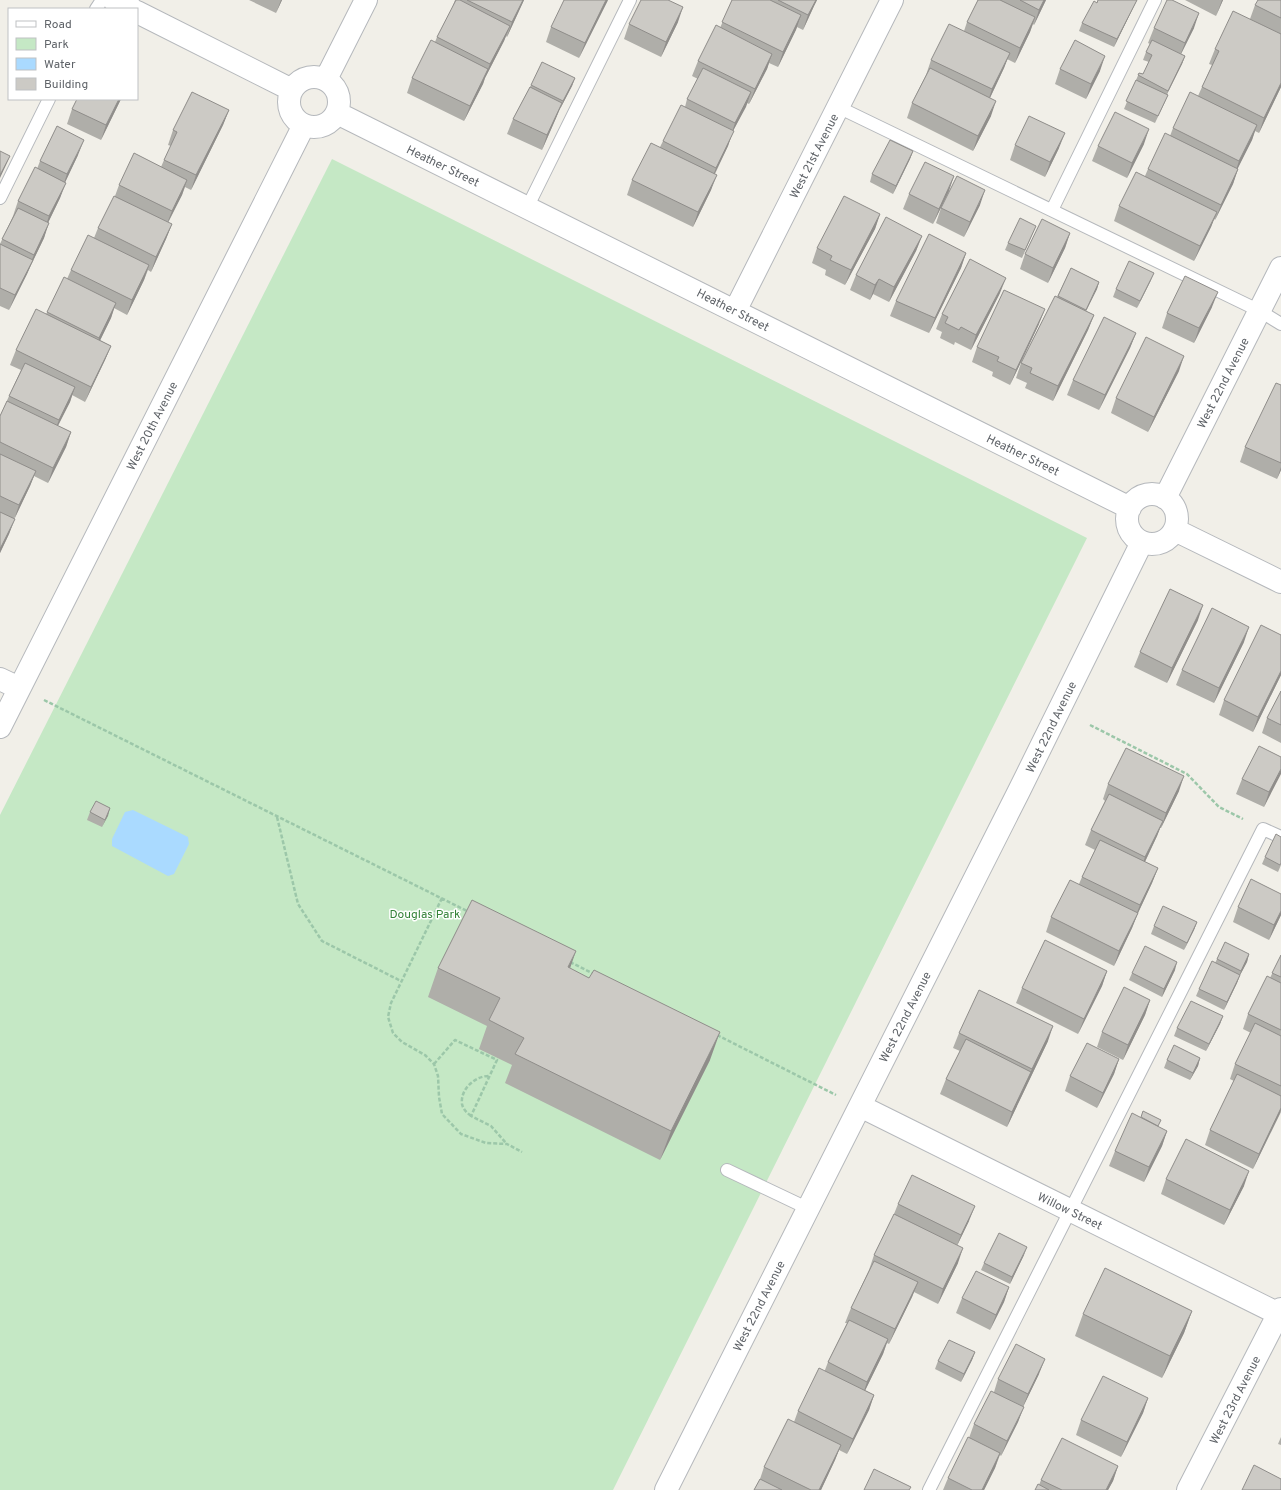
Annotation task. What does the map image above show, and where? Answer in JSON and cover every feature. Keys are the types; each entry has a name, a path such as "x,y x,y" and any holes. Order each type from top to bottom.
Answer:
{"street":[{"path":"114,0 130,8"},
{"path":"326,80 366,0"},
{"name":"West 21st Avenue","path":"735,311 892,0"},
{"path":"138,13 292,90"},
{"path":"318,77 326,80 334,87 338,95 339,104 336,113 331,120 323,125 314,127 304,125 296,119 290,111 289,100 292,90 298,82 307,78 318,77"},
{"name":"Heather Street","path":"336,113 1130,508"},
{"name":"West 20th Avenue","path":"0,727 9,684 304,125"},
{"name":"West 22nd Avenue","path":"1165,498 1281,268"},
{"path":"1150,494 1165,498 1171,502 1175,508 1177,523 1175,530 1165,541 1158,544 1142,542 1136,538 1129,528 1128,515 1130,508 1135,501 1142,496 1150,494"},
{"path":"1175,530 1281,582"},
{"name":"West 22nd Avenue","path":"666,1490 807,1208 1011,807 1142,542"},
{"name":"Willow Street","path":"860,1106 1280,1313"},
{"name":"West 23rd Avenue","path":"1188,1490 1280,1313"}],"lane":[{"path":"526,208 630,0"},
{"path":"1052,210 1155,0"},
{"path":"0,198 49,100"},
{"path":"838,107 1260,311 1281,324"},
{"path":"929,1490 1263,829 1281,837"},
{"path":"727,1170 807,1208"}],"path":[{"path":"9,684 470,912"},
{"path":"1090,725 1187,774 1218,807 1263,829"},
{"path":"276,816 298,904 322,941 401,981"},
{"path":"442,898 391,1003 388,1017 393,1033 402,1042 425,1055 434,1064 438,1076 439,1097 442,1114 446,1119 461,1134 486,1143 507,1144"},
{"path":"567,961 595,975"},
{"path":"585,978 588,971"},
{"path":"715,1034 860,1106"},
{"path":"434,1064 455,1040 497,1060 471,1116"},
{"path":"490,1076 482,1075 473,1080 464,1094 462,1103 465,1111 471,1116 490,1126 507,1144 522,1152"}],"green space":[{"name":"Douglas Park","path":"332,159 1087,538 613,1490 0,1490 0,815"}],"water":[{"path":"133,810 188,837 189,844 174,874 168,876 112,846 112,839 125,812"}],"building":[{"path":"456,0 460,0 510,26 490,64 437,37"},
{"path":"467,0 523,0 512,22"},
{"path":"564,0 606,0 585,43 551,27"},
{"path":"641,0 668,0 683,7 666,42 629,24"},
{"path":"732,0 770,0 801,15 783,52 722,22"},
{"path":"778,0 816,0 808,15"},
{"path":"978,0 1000,0 1035,17 1020,48 967,22"},
{"path":"1020,0 1044,0 1039,10"},
{"path":"1098,0 1137,0 1117,39 1082,23 1094,1 1097,3"},
{"path":"1167,0 1172,0 1199,13 1185,43 1154,28"},
{"path":"1258,0 1281,0 1281,18 1255,5"},
{"path":"1233,11 1281,34 1281,83 1264,118 1202,87 1219,51 1215,49"},
{"path":"949,24 1010,53 992,89 931,60"},
{"path":"716,25 772,54 755,89 698,61"},
{"path":"431,40 488,69 470,106 412,78"},
{"path":"1075,40 1105,56 1091,84 1060,69"},
{"path":"1152,40 1185,56 1168,91 1138,75 1139,73 1143,74 1152,55 1146,52"},
{"path":"542,62 575,78 563,101 531,85"},
{"path":"703,68 751,92 735,123 687,99"},
{"path":"930,68 996,101 978,136 912,103"},
{"path":"1136,80 1168,95 1158,116 1126,101"},
{"path":"530,87 562,103 547,135 513,119"},
{"path":"192,92 229,110 196,175 164,160 177,132 173,130"},
{"path":"1190,92 1257,125 1239,161 1173,128"},
{"path":"76,100 118,100 106,125 72,109"},
{"path":"681,105 734,131 716,168 663,141"},
{"path":"1115,112 1149,129 1132,163 1098,146"},
{"path":"1029,116 1065,133 1050,162 1015,145"},
{"path":"57,126 84,140 67,174 40,161"},
{"path":"1165,133 1238,169 1221,205 1148,169"},
{"path":"890,140 913,151 896,186 872,174"},
{"path":"651,143 717,175 698,212 632,180"},
{"path":"0,151 10,156 0,175"},
{"path":"134,153 187,180 172,211 119,185"},
{"path":"925,162 954,176 939,209 909,194"},
{"path":"35,167 66,183 49,216 18,201"},
{"path":"1136,172 1217,212 1200,246 1119,206"},
{"path":"957,176 985,190 970,222 941,208"},
{"path":"114,196 172,224 156,257 98,228"},
{"path":"844,196 880,214 851,270 830,260 832,256 817,248"},
{"path":"18,208 49,223 34,255 2,239"},
{"path":"886,217 922,236 894,287 879,279 875,285 856,275"},
{"path":"1020,218 1036,226 1025,250 1008,243"},
{"path":"1042,219 1070,233 1053,268 1025,254"},
{"path":"929,234 966,253 935,318 896,301"},
{"path":"88,235 149,265 132,300 71,270"},
{"path":"0,244 33,260 15,295 0,288"},
{"path":"970,259 1006,278 976,335 961,327 959,330 945,323 948,317 942,314"},
{"path":"1129,261 1154,273 1140,301 1116,289"},
{"path":"1071,268 1099,282 1086,310 1058,296"},
{"path":"1185,276 1218,292 1199,328 1167,313"},
{"path":"64,277 116,303 99,338 47,312"},
{"path":"1004,290 1045,309 1016,370 997,361 999,357 977,347"},
{"path":"1055,296 1094,315 1058,386 1030,373 1032,368 1021,363"},
{"path":"36,309 111,346 91,387 16,350"},
{"path":"1104,317 1136,333 1105,395 1073,380"},
{"path":"1146,337 1184,356 1154,417 1116,398"},
{"path":"25,363 75,387 59,420 9,396"},
{"path":"1276,383 1281,385 1281,463 1245,447"},
{"path":"7,401 71,432 53,468 0,442 0,416"},
{"path":"0,454 36,471 19,505 0,496"},
{"path":"0,512 15,519 0,549"},
{"path":"1170,589 1203,605 1172,668 1140,652"},
{"path":"1212,608 1249,627 1219,688 1182,670"},
{"path":"1261,625 1281,635 1281,671 1258,717 1224,700"},
{"path":"1281,691 1281,725 1267,718"},
{"path":"1259,746 1281,757 1281,769 1269,792 1242,779"},
{"path":"1126,748 1184,776 1166,813 1108,784"},
{"path":"1109,794 1163,821 1145,857 1091,830"},
{"path":"96,801 110,808 105,820 90,812"},
{"path":"1276,834 1281,837 1280,865 1265,857"},
{"path":"1100,840 1158,868 1140,905 1082,877"},
{"path":"1251,879 1281,894 1281,911 1274,925 1238,907"},
{"path":"1070,880 1138,913 1119,951 1051,917"},
{"path":"472,900 576,951 568,967 589,978 594,970 720,1032 671,1131 515,1054 524,1038 489,1020 500,998 438,968"},
{"path":"1163,906 1197,922 1187,943 1154,926"},
{"path":"1045,940 1107,971 1084,1019 1022,988"},
{"path":"1225,942 1249,954 1241,971 1217,959"},
{"path":"1145,946 1177,962 1164,989 1132,973"},
{"path":"1281,955 1281,977 1272,973"},
{"path":"1212,961 1240,975 1227,1002 1199,989"},
{"path":"1267,976 1281,983 1281,1030 1248,1014"},
{"path":"1124,987 1150,1000 1128,1045 1102,1032"},
{"path":"979,990 1053,1026 1032,1069 959,1033"},
{"path":"1191,1001 1223,1016 1209,1044 1177,1028"},
{"path":"1255,1023 1281,1036 1281,1086 1235,1064"},
{"path":"966,1039 1031,1072 1012,1112 946,1079"},
{"path":"1087,1043 1119,1059 1103,1093 1070,1076"},
{"path":"1174,1045 1200,1058 1193,1073 1167,1060"},
{"path":"1237,1074 1281,1096 1281,1108 1259,1154 1210,1130"},
{"path":"1143,1111 1161,1120 1158,1126 1141,1117"},
{"path":"1132,1113 1167,1131 1149,1167 1115,1151"},
{"path":"1186,1139 1249,1171 1230,1210 1166,1179"},
{"path":"912,1175 975,1206 961,1235 898,1204"},
{"path":"894,1214 963,1248 943,1289 874,1255"},
{"path":"999,1233 1027,1247 1012,1277 984,1263"},
{"path":"874,1261 918,1282 895,1329 851,1308"},
{"path":"1105,1268 1192,1311 1170,1356 1083,1314"},
{"path":"976,1271 1009,1287 996,1315 962,1298"},
{"path":"849,1320 888,1339 867,1382 828,1362"},
{"path":"949,1340 975,1352 964,1374 938,1361"},
{"path":"1016,1344 1045,1359 1028,1394 998,1379"},
{"path":"819,1368 874,1395 853,1439 798,1411"},
{"path":"1103,1376 1148,1398 1127,1442 1081,1420"},
{"path":"991,1391 1024,1407 1007,1441 974,1424"},
{"path":"788,1419 841,1445 819,1490 811,1490 764,1467"},
{"path":"968,1437 1000,1453 982,1490 972,1490 948,1478"},
{"path":"1062,1438 1118,1466 1106,1490 1062,1490 1041,1480"},
{"path":"1254,1465 1281,1479 1281,1490 1242,1490"},
{"path":"874,1469 911,1487 909,1490 864,1490"},
{"path":"760,1479 782,1490 754,1490"},
{"path":"1038,1484 1049,1490 1035,1490"}]}
